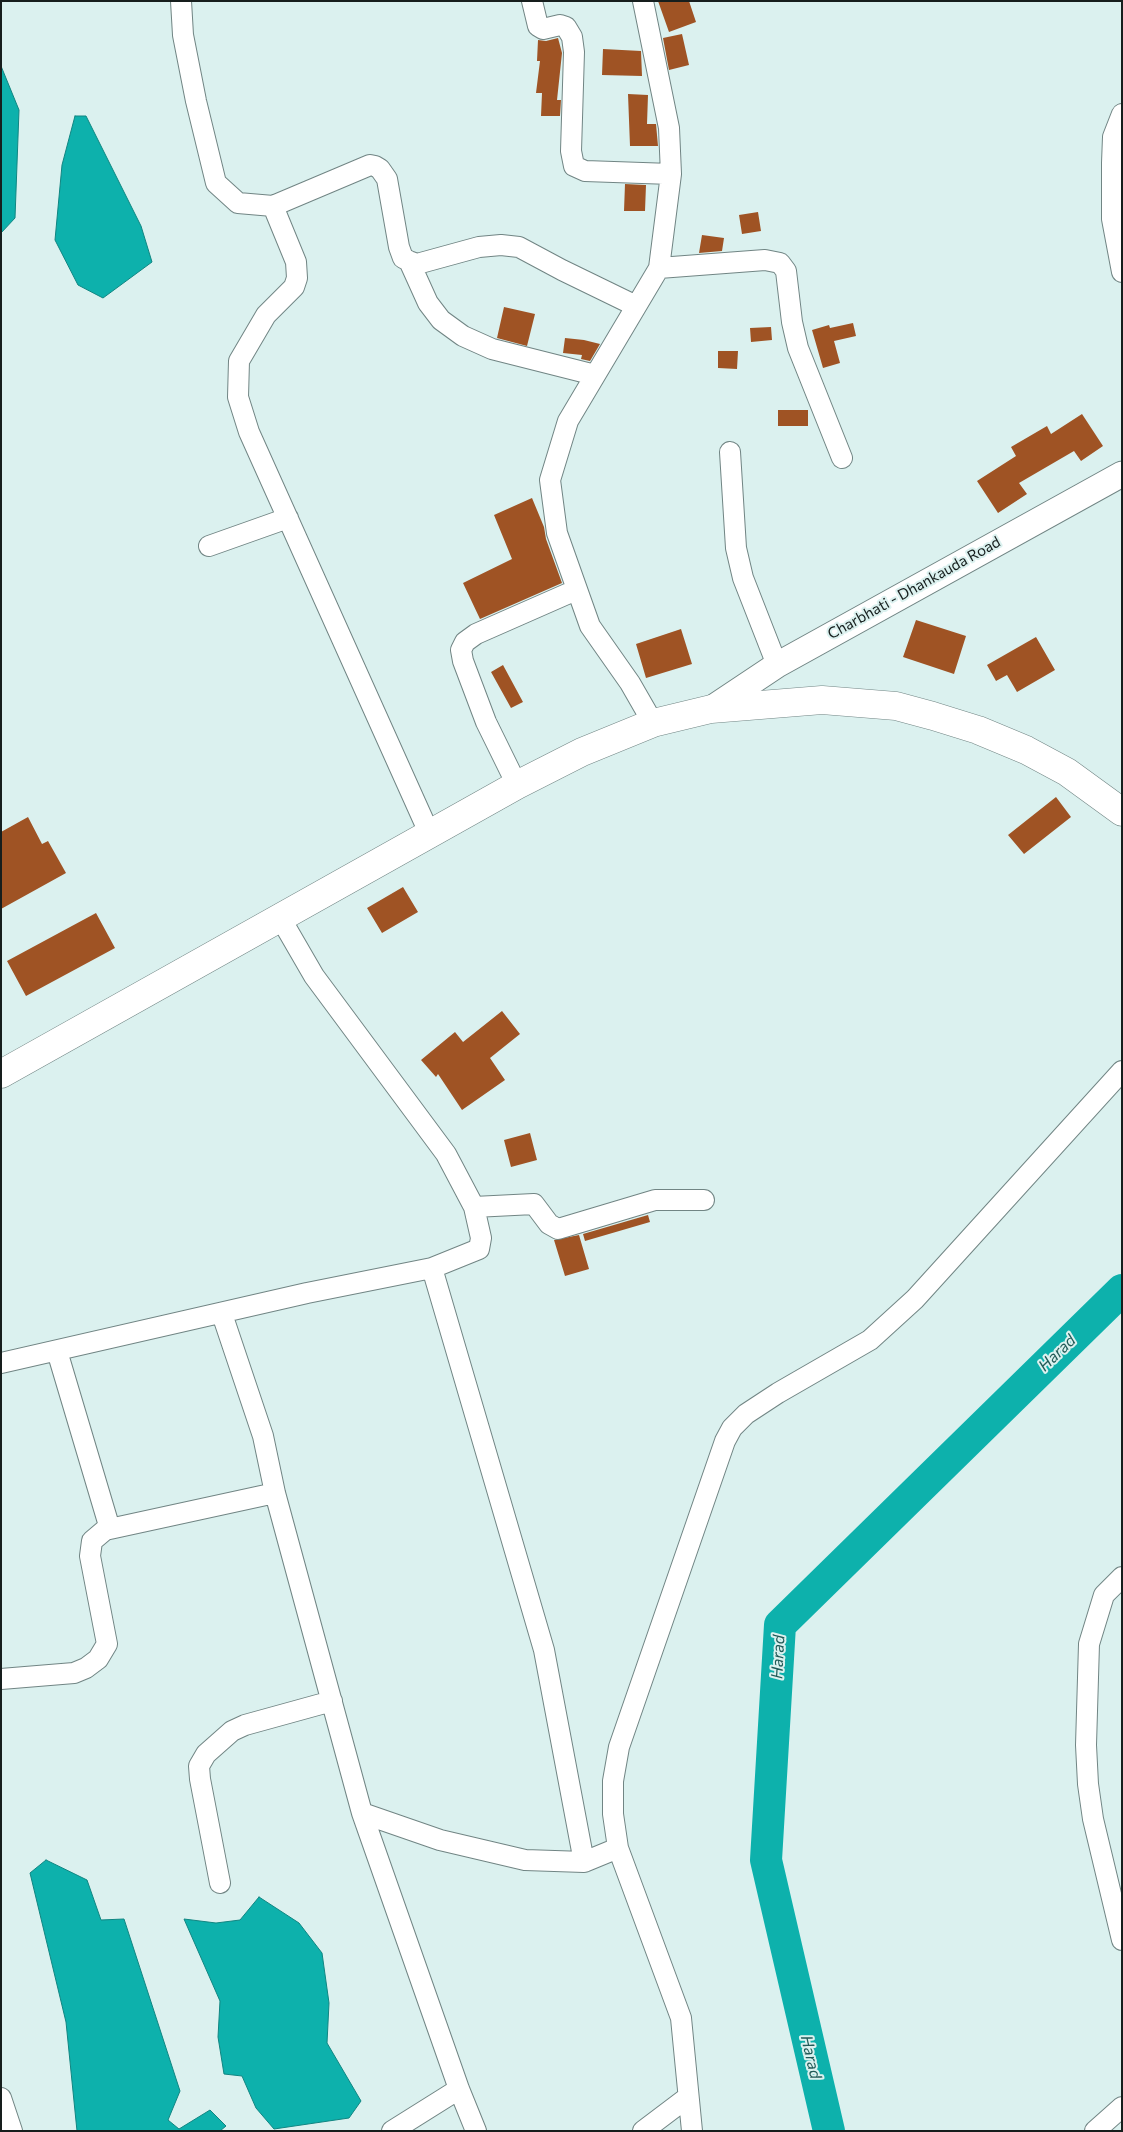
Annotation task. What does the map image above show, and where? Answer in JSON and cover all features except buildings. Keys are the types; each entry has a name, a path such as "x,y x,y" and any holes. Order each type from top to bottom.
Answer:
{"main road":[{"path":"1,1074 510,789 582,752 653,723 711,708 822,700 906,709 978,730 1026,750 1067,772 1122,812"}],"street":[{"path":"181,1 184,35 194,92 216,183 238,203 272,206 370,165 375,166 380,169 387,179 399,247 403,258 409,262 417,264 479,247 501,245 519,247 636,306"},
{"path":"532,1 538,26 543,29 560,25 566,27 572,37 574,52 571,151 574,166 585,171 672,174"},
{"path":"643,1 669,128 672,174 659,268 568,421 550,480 557,533 590,626 630,683 653,723"},
{"path":"1122,114 1113,136 1112,219 1122,272"},
{"path":"272,206 296,262 297,278 294,287 266,315 239,361 238,397 249,432 430,835"},
{"path":"659,268 765,260 780,263 786,271 792,322 798,348 842,458"},
{"path":"409,262 428,303 441,320 463,336 492,349 595,376"},
{"path":"730,452 736,548 744,578 777,665"},
{"name":"Charbhati - Dhankauda Road","path":"711,708 777,665 1122,474"},
{"path":"209,546 288,518"},
{"path":"510,789 461,650 465,642 476,634 576,590"},
{"path":"1,1363 222,1314 307,1293 432,1268 479,1249 481,1238 474,1206 446,1154 314,976 280,919"},
{"path":"692,2131 681,2018 618,1848 613,1814 614,1781 619,1747 725,1441 732,1428 746,1414 778,1393 870,1340 915,1299 1122,1071"},
{"path":"474,1206 534,1204 549,1224 558,1228 655,1200 704,1200"},
{"path":"432,1268 544,1650 584,1862"},
{"path":"222,1314 263,1436 275,1493 362,1813 459,2089 476,2131"},
{"path":"57,1351 110,1529"},
{"path":"1,1678 74,1673 86,1668 98,1659 107,1644 90,1556 92,1540 105,1530 275,1493"},
{"path":"1122,1577 1104,1595 1089,1644 1086,1745 1088,1784 1093,1819 1113,1856 1122,1940"},
{"path":"220,1883 200,1779 199,1766 206,1754 232,1731 245,1725 332,1701"},
{"path":"362,1813 440,1840 525,1860 584,1862 618,1848"},
{"path":"392,2131 459,2089"},
{"path":"643,2131 688,2097"},
{"path":"1,2098 12,2131"},
{"path":"1094,2131 1122,2107"}],"water":[{"path":"1,66 19,110 15,218 1,233"},
{"path":"75,116 86,116 141,226 152,262 103,298 78,285 55,240 62,165"},
{"path":"46,1860 87,1880 101,1920 124,1919 180,2091 168,2120 179,2129 210,2110 226,2126 220,2131 77,2131 66,2022 30,1873"},
{"path":"259,1897 299,1923 322,1953 329,2003 327,2043 361,2101 349,2118 274,2129 256,2108 242,2076 224,2074 218,2037 220,2001 184,1919 216,1923 240,1920"}],"waterway":[{"name":"Harad","path":"829,2131 766,1860 780,1625 1122,1290"}]}
